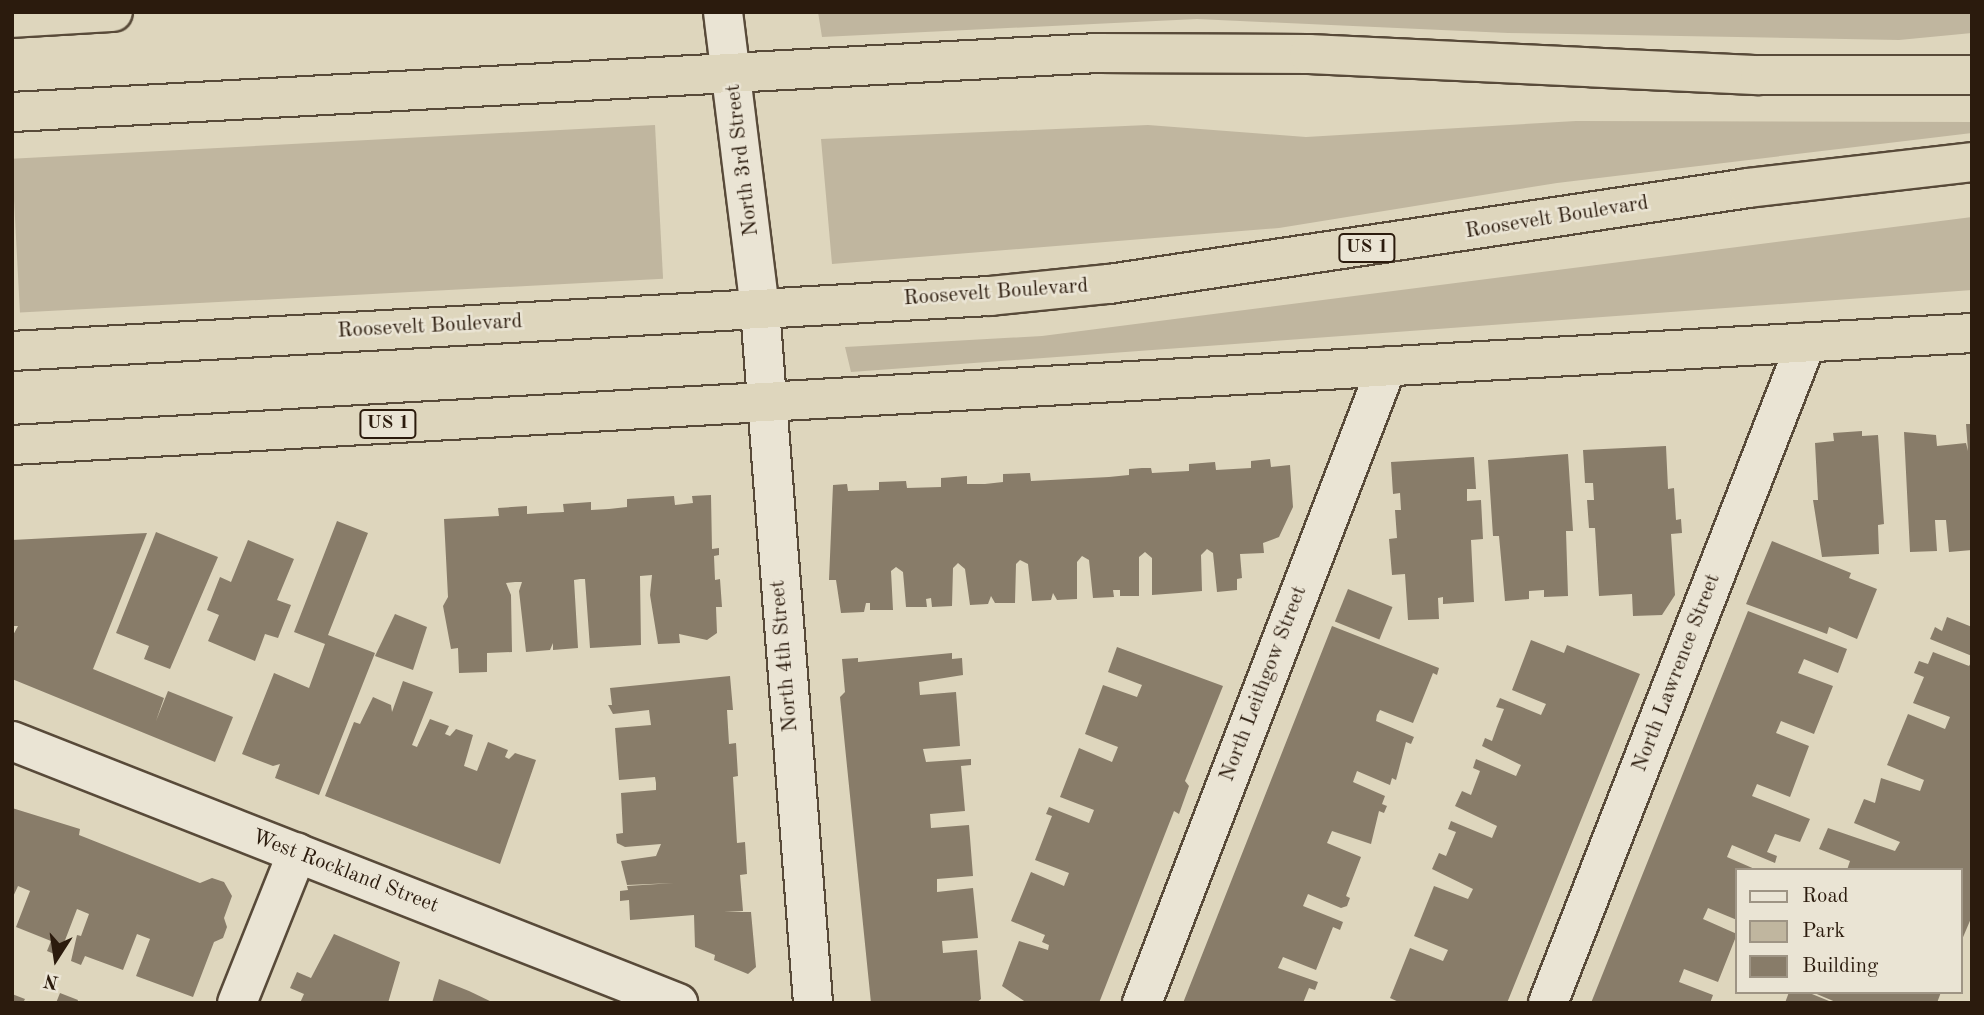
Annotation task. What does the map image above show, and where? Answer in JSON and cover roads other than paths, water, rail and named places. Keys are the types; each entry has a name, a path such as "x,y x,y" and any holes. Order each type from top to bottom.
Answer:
{"highway":[{"path":"12,18 113,12"},
{"path":"12,112 984,57 1202,52 1760,75 1972,75"},
{"name":"Roosevelt Boulevard","path":"12,351 760,309 1109,284 1748,188 1972,162"},
{"name":"US 1","path":"15,445 1972,333"}],"street":[{"name":"North 3rd Street","path":"723,12 733,72 760,309"},
{"name":"North 4th Street","path":"760,309 764,402 813,1003"},
{"name":"North Lawrence Street","path":"1548,1003 1806,343"},
{"name":"North Leithgow Street","path":"1142,1003 1387,366"},
{"name":"West Rockland Street","path":"12,741 678,1003"},
{"path":"237,1003 298,853"}]}
